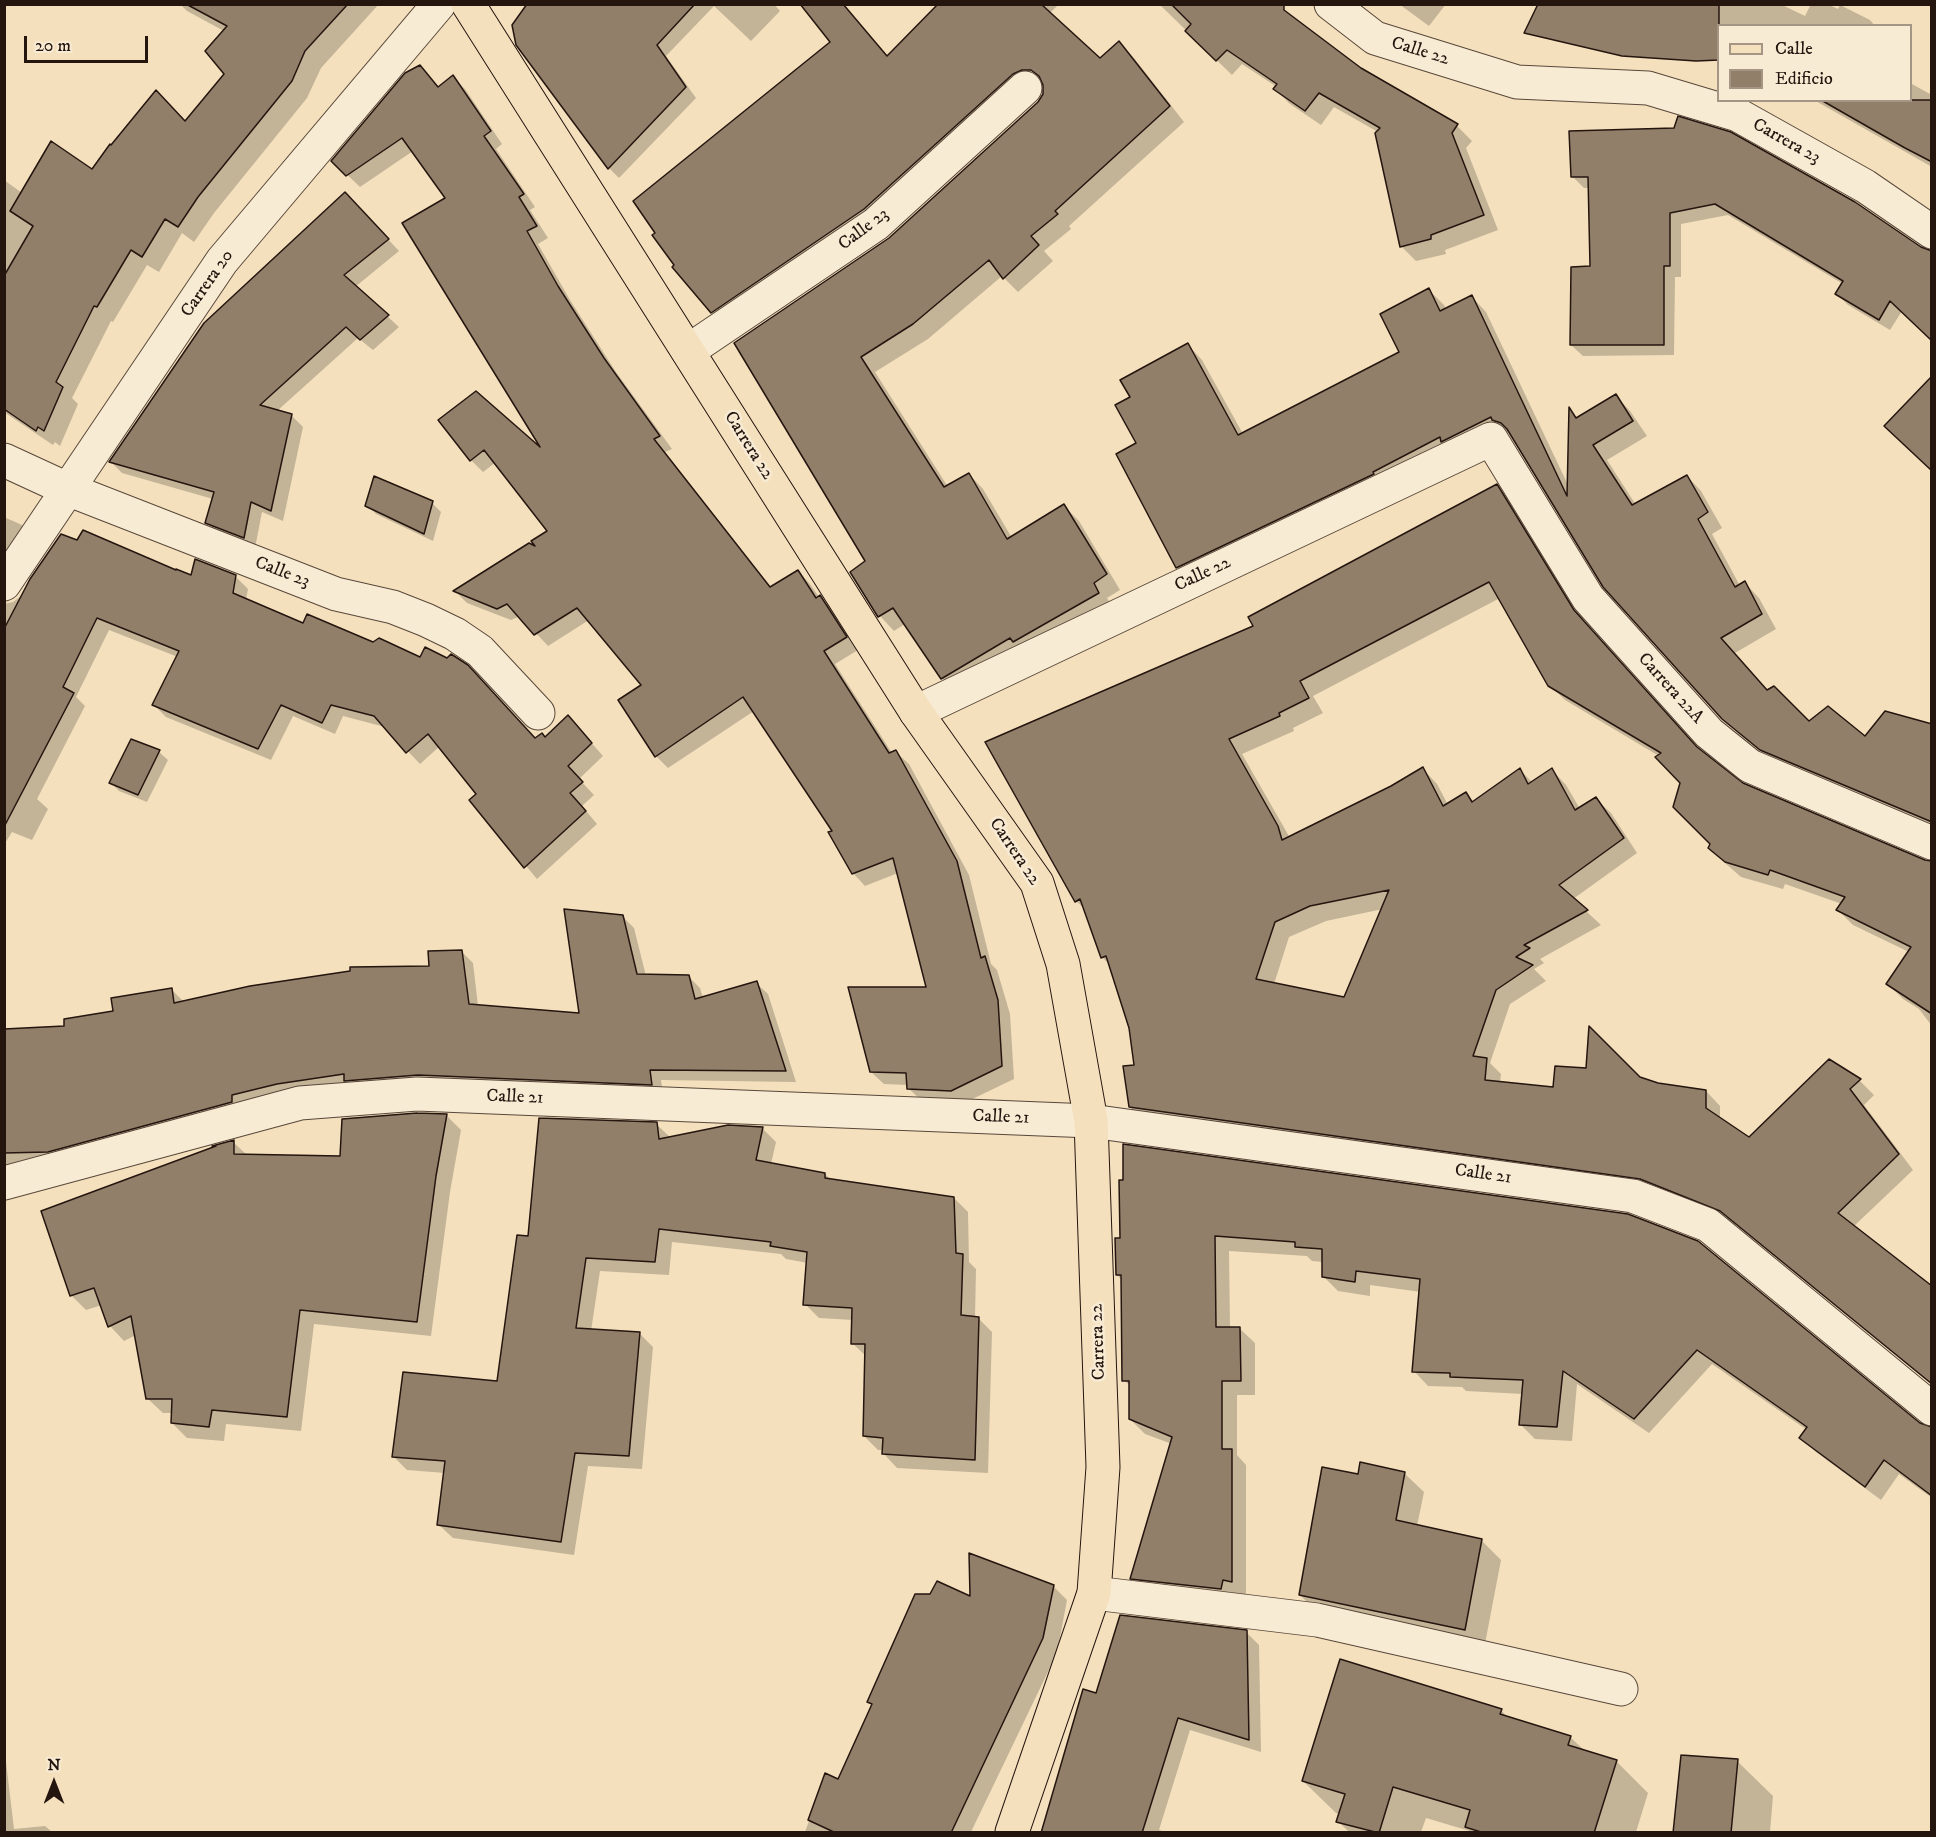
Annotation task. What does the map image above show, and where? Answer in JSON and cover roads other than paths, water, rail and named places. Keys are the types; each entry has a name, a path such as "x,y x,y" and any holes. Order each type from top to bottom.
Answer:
{"main road":[{"name":"Carrera 22","path":"468,4 916,712 1037,883 1063,964 1092,1121 1103,1467 1094,1593 1012,1833"}],"street":[{"name":"Carrera 20","path":"4,584 222,261 439,4"},
{"name":"Calle 22","path":"1331,4 1375,38 1517,82"},
{"name":"Carrera 23","path":"1517,82 1648,88 1738,116 1865,186 1932,232"},
{"name":"Calle 23","path":"688,351 876,224 1025,88"},
{"name":"Calle 22","path":"916,712 1491,439"},
{"name":"Carrera 22A","path":"1491,439 1588,598 1709,733 1750,766 1932,843"},
{"name":"Calle 23","path":"4,460 67,489 336,594 393,607 455,633 480,651 538,713"},
{"name":"Calle 21","path":"4,1183 300,1103 417,1094 1092,1121 1633,1196 1708,1224 1932,1409"},
{"path":"1094,1593 1317,1620 1621,1689"}]}
